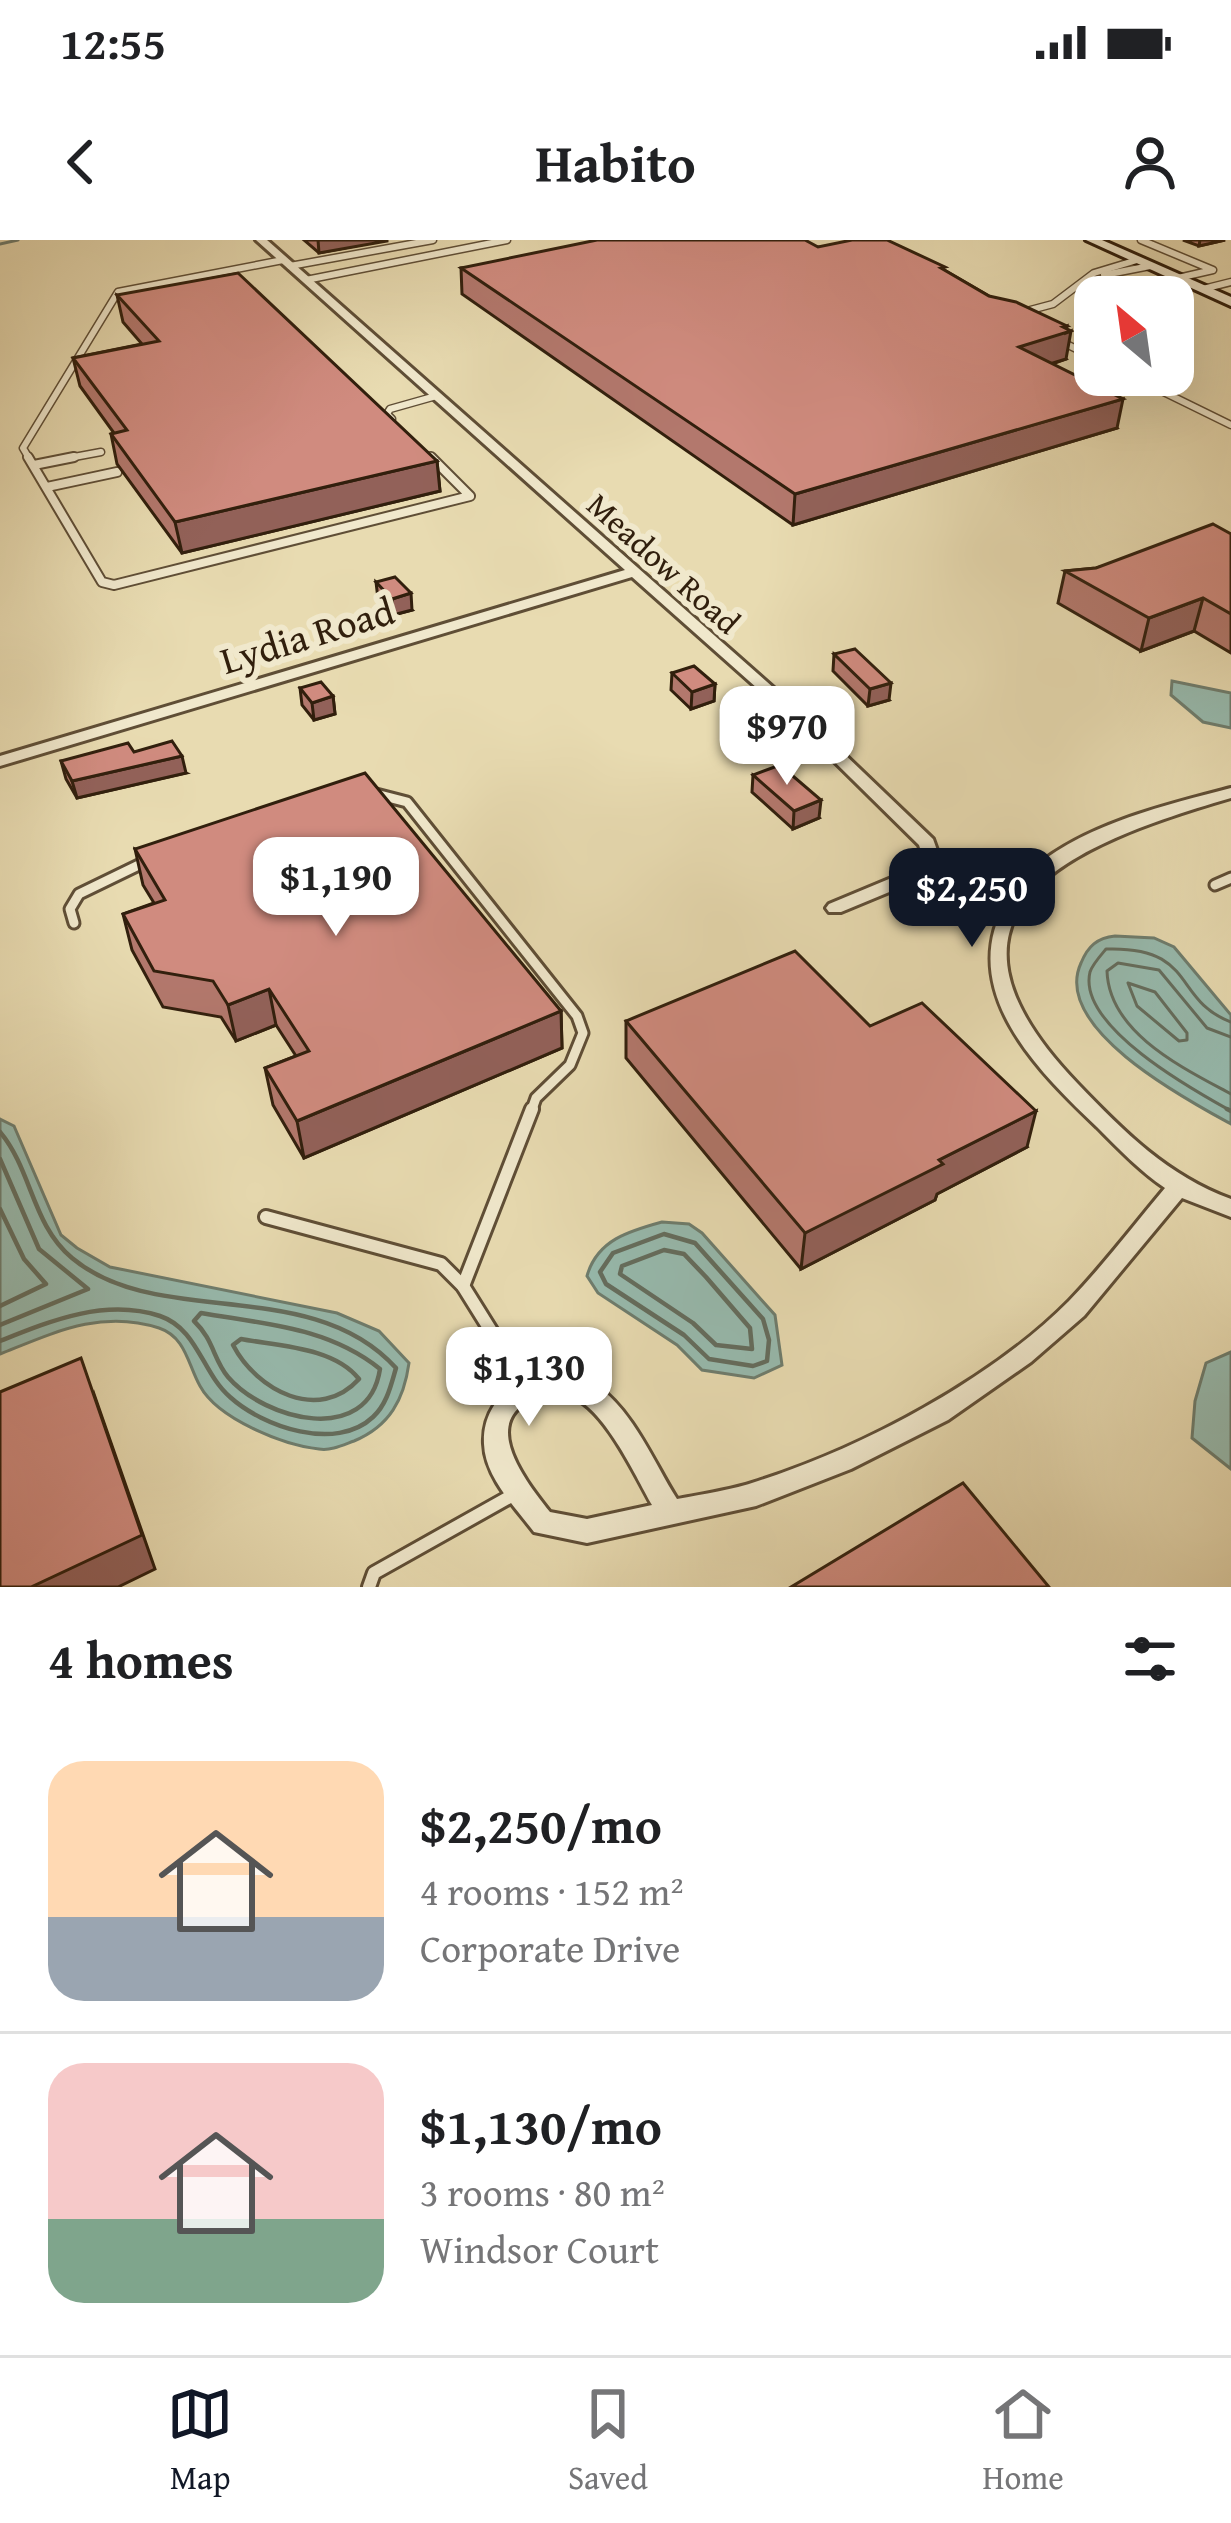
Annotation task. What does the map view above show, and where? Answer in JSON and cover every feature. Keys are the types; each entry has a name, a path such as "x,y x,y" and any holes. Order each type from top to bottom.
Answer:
{"street":[{"name":"Meadow Road","path":"261,240 788,708 927,843 934,867 835,908"},
{"path":"1092,240 1173,276"},
{"path":"1194,285 1231,302"},
{"name":"Lydia Road","path":"0,760 634,572"},
{"path":"1231,793 1137,824 1061,857 1013,903 1004,923 998,976 1006,1005 1057,1079 1179,1187 1231,1208"},
{"path":"670,1511 598,1400 563,1381 526,1387 500,1412 496,1447 518,1492 543,1523 587,1531 756,1494 842,1461 939,1412 994,1377 1076,1309 1179,1187"}],"lane":[{"path":"420,447 470,496 114,585 102,582 23,448 118,292 433,240"},
{"path":"306,280 507,240"},
{"path":"1141,240 1213,270 1187,276"},
{"path":"1092,274 1143,263"},
{"path":"1028,325 1023,311 1062,302 1092,274 1143,263"},
{"path":"1202,289 1231,282"},
{"path":"1056,339 1074,348"},
{"path":"403,430 387,414 390,409 436,396"},
{"path":"1173,396 1231,424"},
{"path":"34,465 101,452"},
{"path":"47,487 117,472"},
{"path":"354,794 407,802 577,1016 584,1033 570,1065 536,1098 463,1286"},
{"path":"74,923 70,909 79,894 125,868 167,854"},
{"path":"1215,885 1231,878"},
{"path":"266,1217 441,1264 463,1286 526,1387"},
{"path":"369,1587 374,1573 518,1492"}],"water":[{"path":"1172,681 1231,693 1231,728 1203,722 1171,695"},
{"path":"1115,936 1154,938 1174,947 1231,1015 1231,1124 1128,1059 1086,1012 1077,988 1081,963 1094,944"},
{"path":"0,1119 14,1126 61,1235 77,1248 110,1267 337,1313 379,1331 409,1363 393,1410 377,1428 337,1447 319,1449 288,1442 221,1409 200,1386 175,1338 138,1323 78,1326 0,1354"},
{"path":"662,1222 689,1224 702,1233 775,1315 782,1365 754,1378 702,1370 677,1345 598,1293 587,1276 606,1245"},
{"path":"1231,1352 1231,1469 1192,1438 1195,1401 1206,1363"}],"building":[{"path":"597,240 805,240 818,247 887,240 945,267 941,268 989,296 1016,302 1067,326 1063,327 1071,331 1019,347 1074,374 1074,396 1123,399 795,494 461,268"},
{"path":"238,273 437,461 175,522 111,434 127,430 73,358 159,341 117,295"},
{"path":"1213,524 1231,534 1231,614 1203,598 1149,618 1065,571 1096,568"},
{"path":"395,577 411,593 392,599 376,582"},
{"path":"855,649 891,683 870,689 834,654"},
{"path":"694,666 715,684 692,692 672,673"},
{"path":"321,682 333,696 312,703 300,688"},
{"path":"172,741 182,756 72,781 61,761 128,743 134,752"},
{"path":"780,765 821,800 794,811 753,775"},
{"path":"365,773 561,1011 297,1121 265,1068 309,1051 269,989 228,1005 213,981 154,971 123,914 165,900 135,849"},
{"path":"795,951 870,1026 922,1003 1036,1111 805,1233 626,1021"},
{"path":"81,1358 142,1535 31,1587 0,1587 0,1392"},
{"path":"963,1483 1049,1587 791,1587"}],"waterway":[{"path":"0,244 18,240"}]}
